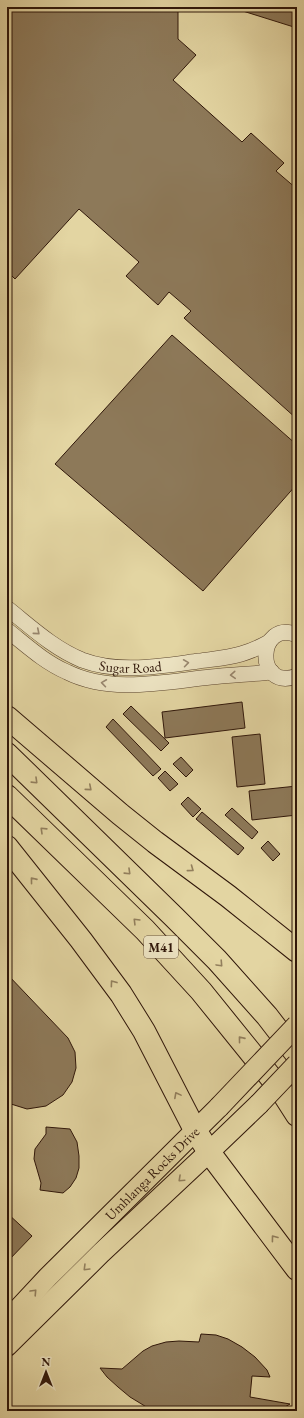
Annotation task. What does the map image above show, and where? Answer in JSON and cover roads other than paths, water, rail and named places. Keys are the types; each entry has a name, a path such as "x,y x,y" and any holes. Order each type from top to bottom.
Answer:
{"highway":[{"path":"7,717 120,814 228,896 297,951"},
{"name":"M41","path":"7,754 217,960 267,1016 297,1055"},
{"name":"M41","path":"7,796 145,930 202,991 281,1090 297,1115"},
{"path":"7,846 82,940 121,994 144,1031 195,1130 297,1269"},
{"path":"228,896 297,936"}],"main road":[{"name":"Umhlanga Rocks Drive","path":"7,1320 48,1277 219,1107 297,1025"},
{"name":"Umhlanga Rocks Drive","path":"7,1346 101,1253 210,1152 297,1064"}],"street":[{"name":"Sugar Road","path":"7,608 60,650 82,660 120,668 155,666 233,657 250,651 284,633 297,635"},
{"name":"Sugar Road","path":"7,630 47,662 77,677 99,682 125,685 272,672"},
{"path":"269,642 266,647 265,658 268,668 281,677 287,678 297,676"}]}
